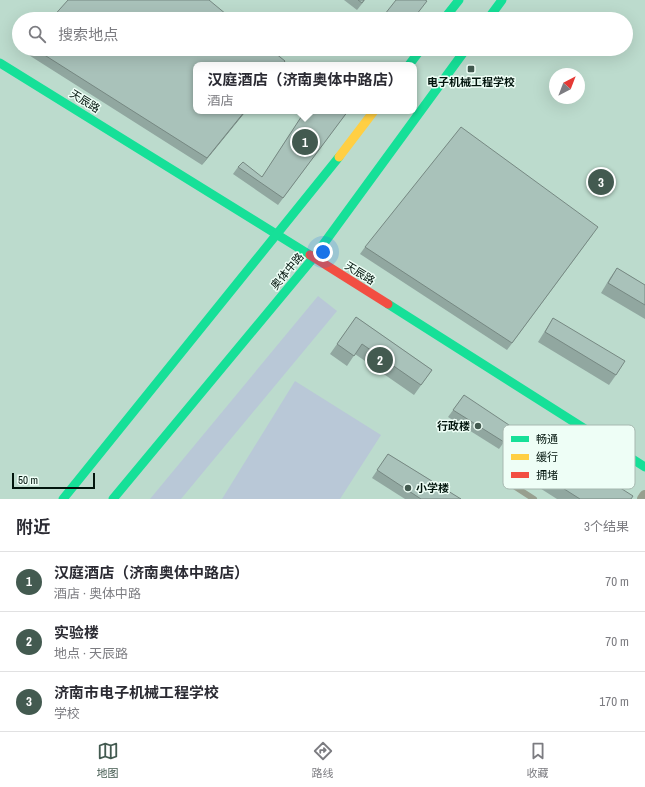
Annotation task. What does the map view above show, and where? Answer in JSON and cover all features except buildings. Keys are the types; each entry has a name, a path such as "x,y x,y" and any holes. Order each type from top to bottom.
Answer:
{"main road":[{"path":"450,12 459,0"},
{"path":"493,12 502,0"},
{"name":"奥体中路","path":"113,499 314,258 461,56"},
{"name":"天辰路","path":"0,63 278,234 578,425"},
{"path":"63,499 278,234 372,114"},
{"name":"天辰路","path":"635,461 645,467"}],"lane":[{"path":"518,489 534,499"}],"shaded area":[{"path":"318,296 337,311 181,499 150,499"},
{"path":"295,381 381,435 340,499 222,499"}],"traffic: fast":[{"path":"450,12 459,0"},
{"path":"493,12 502,0"},
{"path":"411,62 416,56"},
{"path":"113,499 314,257 461,56"},
{"path":"0,63 310,255"},
{"path":"63,499 339,157"},
{"path":"388,304 579,425"},
{"path":"635,461 645,467"}],"traffic: slow":[{"path":"339,157 372,114"}],"traffic: jam":[{"path":"310,255 388,304"}],"place":[{"name":"电子机械工程学校","path":"471,69"},
{"name":"汉庭酒店（济南奥体中路店）","path":"305,142"},
{"name":"济南市电子机械工程学校","path":"601,182"},
{"name":"实验楼","path":"380,360"},
{"name":"行政楼","path":"478,426"},
{"name":"小学楼","path":"408,488"}]}
